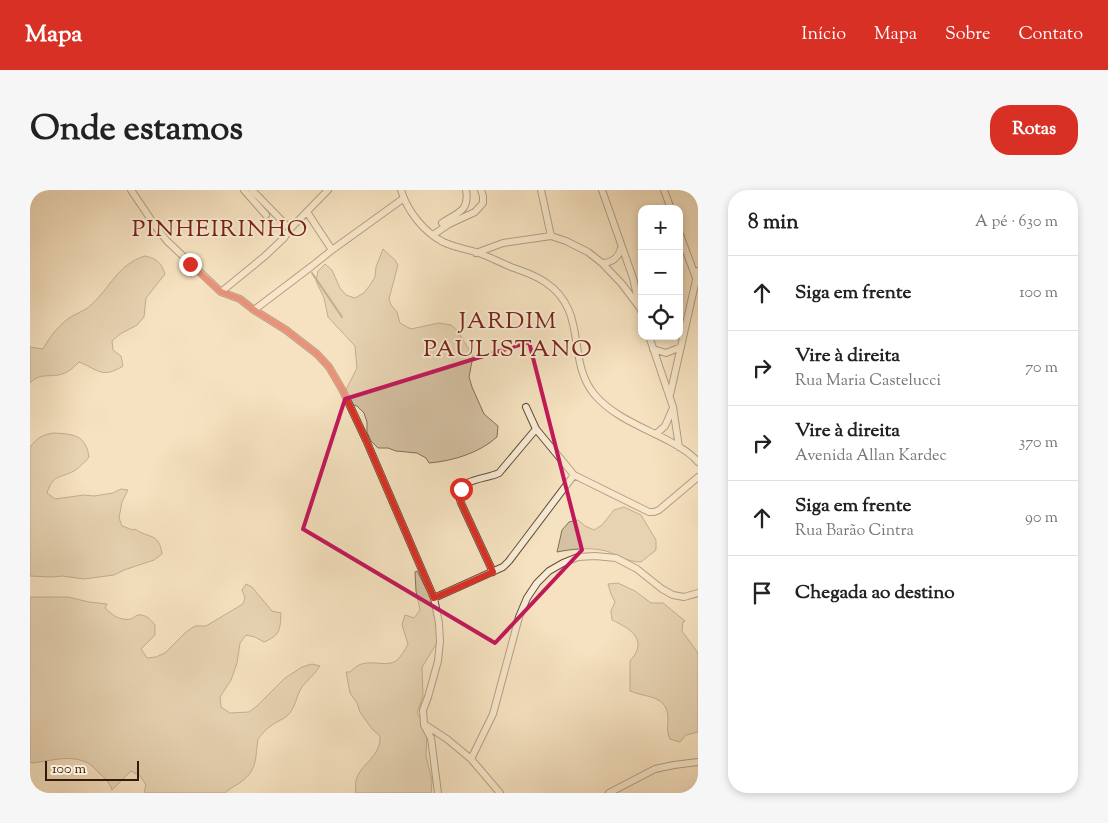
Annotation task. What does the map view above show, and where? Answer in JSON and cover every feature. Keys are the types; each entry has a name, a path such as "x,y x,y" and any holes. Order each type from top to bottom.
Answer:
{"street":[{"path":"131,190 167,241 221,292 240,299 292,334 317,354 329,367 343,391 434,598 440,641 438,661 423,710 424,724 431,738 438,793"},
{"path":"244,190 266,215"},
{"path":"252,190 290,229"},
{"path":"401,190 412,214 443,242 527,273 545,282 558,292 569,309 574,322 581,367 586,382 594,394 626,419 679,447 698,462"},
{"path":"432,234 461,211 466,204 466,190"},
{"path":"432,234 475,212 483,203 481,190"},
{"path":"541,190 551,236"},
{"path":"602,190 633,278 638,298"},
{"path":"664,190 670,205"},
{"path":"221,292 284,238 324,192"},
{"path":"254,310 404,198"},
{"path":"466,204 470,210 475,212"},
{"path":"307,212 332,250"},
{"path":"476,253 502,243 551,236 588,252 602,263 622,284 638,306"},
{"path":"683,243 697,282"},
{"path":"602,263 608,263 616,258 621,246"},
{"path":"670,395 698,271"},
{"path":"622,284 627,284 633,278"},
{"path":"650,340 670,395 679,447"},
{"path":"653,349 666,353 681,347"},
{"path":"526,407 536,430 574,475 649,512 659,510 698,477"},
{"path":"656,434 665,426 673,407"},
{"path":"493,572 459,495 461,489 466,484 499,473 536,430"},
{"path":"434,598 503,567 574,475"},
{"path":"471,759 493,714 519,617 527,598 537,583 549,572 563,563 578,558 594,556 616,558 637,569 662,589 673,595 698,594"},
{"path":"424,724 448,739 471,759 500,793"},
{"path":"609,793 655,769 698,762"}],"highlighted area":[{"path":"529,342 582,550 495,643 303,529 345,399"}],"shaded area":[{"path":"383,249 398,265 389,299 397,312 400,323 411,329 439,323 451,325 457,330 473,356 469,377 472,387 484,414 498,426 497,437 474,452 456,458 429,463 426,458 417,453 378,448 371,441 367,432 367,422 364,413 357,406 347,403 344,394 357,368 355,346 328,317 324,298 316,281 318,271 325,264 332,270 340,288 346,295 355,298 364,293 375,277 376,267"},
{"path":"145,256 153,258 158,262 165,274 146,298 144,317 137,325 120,334 112,341 113,350 121,356 123,366 105,373 79,362 65,373 41,376 30,383 30,347 43,349 64,322 89,307 121,271"},
{"path":"53,433 77,437 85,444 89,457 74,471 54,480 47,493 55,499 84,495 94,496 113,493 121,489 128,490 122,502 119,518 122,526 135,529 156,539 161,547 162,554 154,560 114,575 84,579 62,576 30,576 30,447 40,437"},
{"path":"624,507 641,515 656,540 656,550 641,562 594,549 575,549 557,552 562,530 569,522 578,520 594,530 602,525 614,510"},
{"path":"417,571 436,608 437,643 422,667 423,696 417,713 427,729 426,756 432,781 431,793 356,793 355,785 359,773 375,754 380,744 380,736 372,729 360,712 357,703 350,693 346,672 350,672 363,664 386,664 396,661 403,653 408,644 402,625 405,615 414,618 420,610 416,591 415,572"},
{"path":"618,583 635,591 651,603 663,603 685,621 683,622 682,631 698,653 698,732 686,735 680,742 670,739 667,711 664,705 660,701 630,691 630,661 638,647 638,641 631,631 612,620 611,611 615,602 608,584"},
{"path":"246,584 252,587 272,611 281,613 280,627 274,637 264,642 246,635 240,643 237,663 231,680 220,697 221,707 230,713 249,712 285,678 302,667 312,664 320,666 302,687 293,709 288,715 270,727 258,739 256,759 252,769 238,784 225,793 144,793 146,785 140,776 131,771 112,790 107,781 92,766 81,760 67,759 30,762 30,597 68,597 107,604 105,608 108,611 116,617 123,619 131,619 138,615 146,616 155,625 155,635 141,649 147,658 165,653 186,632 195,626 206,626 243,604 245,598 242,590"}],"waterway":[{"path":"312,273 342,317"}],"district":[{"name":"PINHEIRINHO","path":"220,228"},
{"name":"JARDIM PAULISTANO","path":"508,334"}],"route":[{"path":"190,264 221,292 240,299 286,330 317,354 329,367 343,391 366,440 434,598 493,572 461,503 459,495 461,489"}]}
